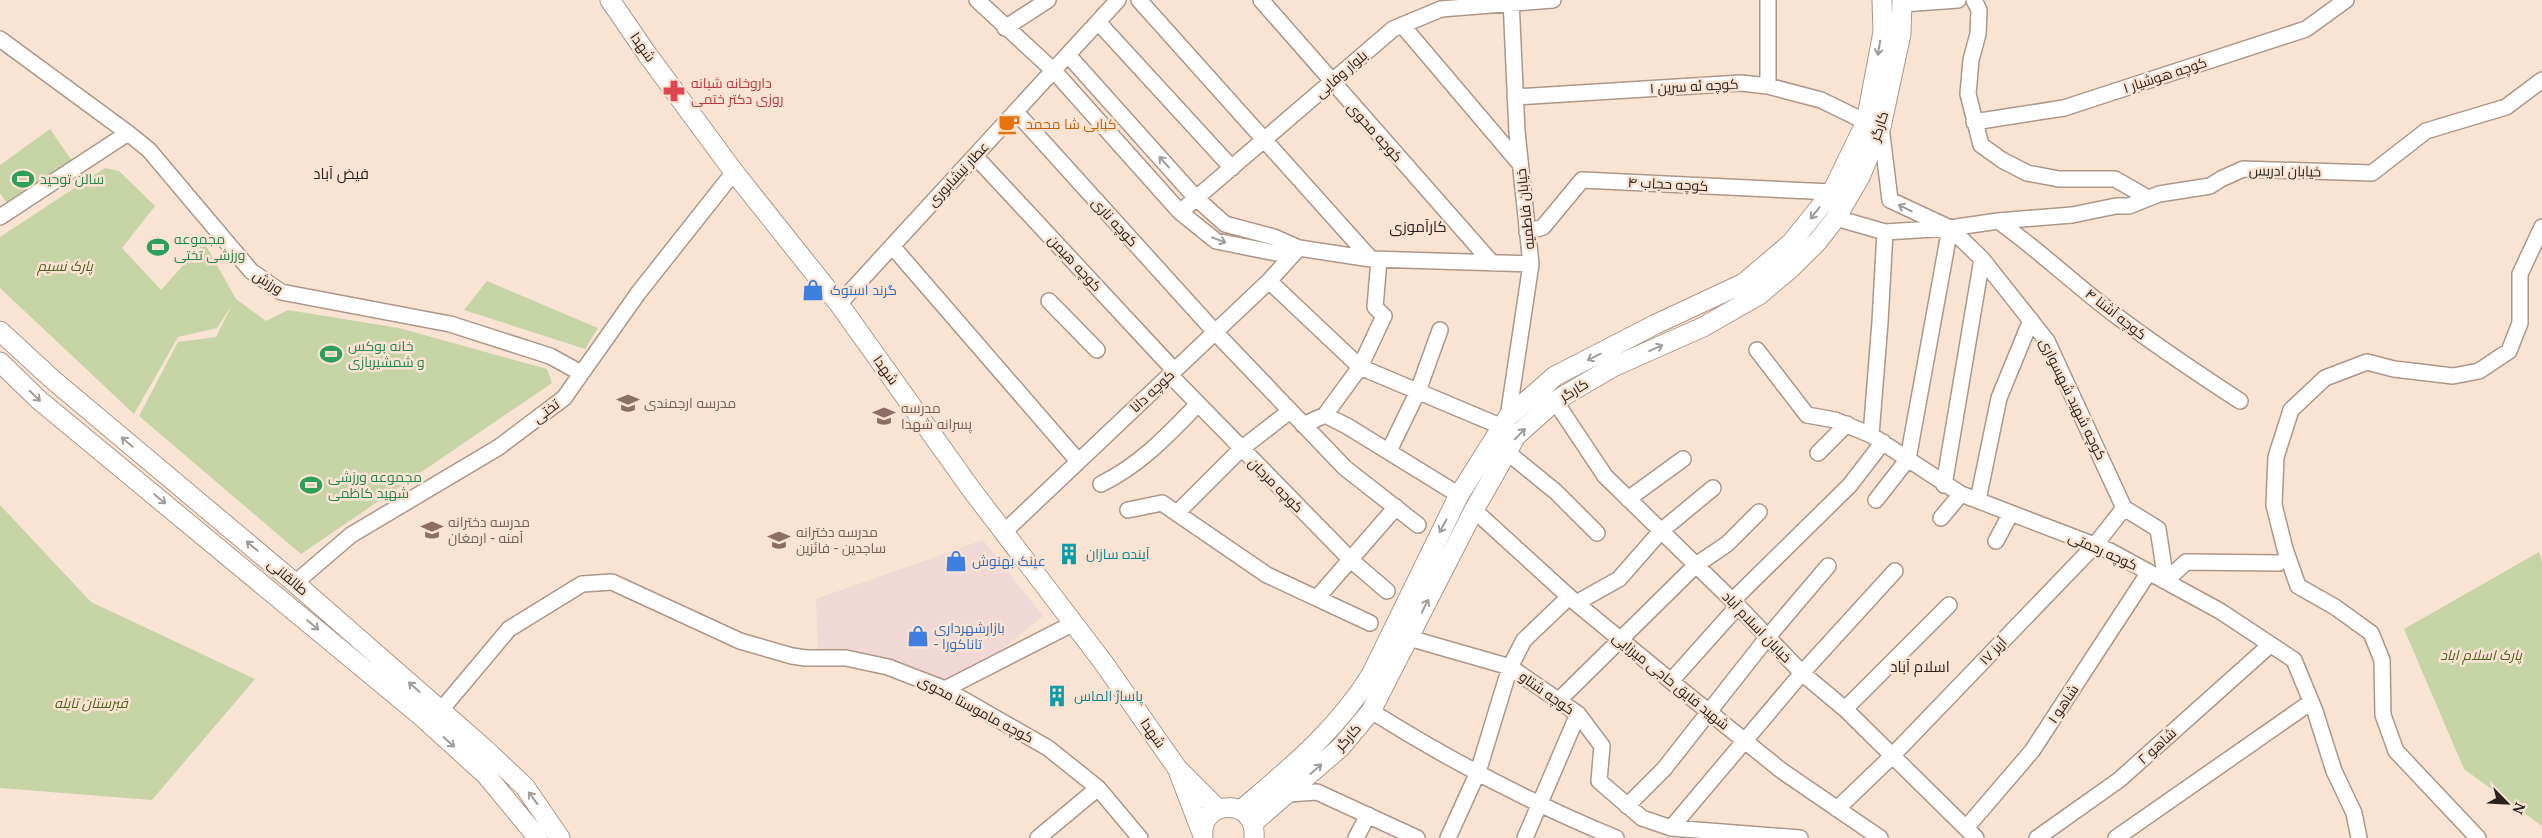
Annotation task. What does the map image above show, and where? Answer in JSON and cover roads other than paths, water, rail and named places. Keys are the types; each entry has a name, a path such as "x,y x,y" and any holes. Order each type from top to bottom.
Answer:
{"main road":[{"name":"شهدا","path":"610,0 647,54 734,172 839,304 1004,532 1074,623 1177,768"},
{"name":"کارگر","path":"1254,828 1317,744 1354,702 1371,675 1459,496 1504,421 1555,376 1656,324 1744,283 1791,243 1832,192 1874,124 1882,32 1882,0"},
{"name":"کارگر","path":"1254,828 1288,794 1341,747 1371,711 1474,510 1516,436 1555,401 1613,367 1731,314 1759,295 1818,241 1836,218 1860,176 1901,34 1902,2"},
{"name":"طالقانی","path":"0,331 52,379 295,583 441,710 525,787 560,838"},
{"name":"طالقانی","path":"0,362 39,400 421,716 486,775 538,838"},
{"path":"1459,496 1474,510"},
{"path":"283,600 295,583"},
{"path":"1177,768 1218,809"},
{"path":"1177,768 1203,836"},
{"path":"1203,836 1205,821 1218,809 1230,807 1254,828"}],"street":[{"path":"977,0 1054,71 1180,212 1216,241 1276,253 1299,248"},
{"path":"1006,28 1048,0"},
{"name":"عطار نیشابوری","path":"839,304 1118,0"},
{"path":"1139,0 1264,140 1375,260 1375,307 1384,316 1360,367 1325,416 1303,425"},
{"name":"کوچه محوی","path":"1261,0 1331,82 1492,263"},
{"name":"بلوار وفایی","path":"1180,212 1393,29 1441,9 1511,1 1552,0"},
{"path":"1768,0 1768,86"},
{"path":"1902,2 1958,0"},
{"path":"1974,0 1980,10 1978,34 1971,60 1968,94 1981,145 2002,160 2027,173 2060,179 2115,179 2148,198"},
{"name":"کوچه هوشیار ۱","path":"1974,122 2064,108 2306,29 2346,0"},
{"name":"خیابان فاطمیه","path":"1504,421 1531,264 1520,164 1511,1"},
{"path":"1098,22 1232,168"},
{"path":"1402,25 1520,164"},
{"name":"ورزش","path":"0,38 149,150 251,272 281,292 450,324 550,356 581,373"},
{"path":"1068,55 1196,198 1225,224 1274,237 1299,248 1375,260 1531,264"},
{"name":"خیابان ادریس","path":"1836,218 1885,232 1950,228 1998,221 2072,215 2116,206 2129,206 2159,194 2210,186 2243,169 2372,173 2426,131 2506,107 2542,80"},
{"name":"کوچه ئه سرین ۱","path":"1515,97 1741,82 1768,86 1821,100 1874,124"},
{"name":"کوچه ناری","path":"1016,112 1215,332 1303,425 1345,468 1418,525"},
{"path":"1874,124 1890,200 1950,228 1908,459 1876,500"},
{"path":"0,217 128,134"},
{"name":"کوچه هیمن","path":"975,156 1172,373"},
{"name":"تختی","path":"295,583 351,535 499,447 564,398 639,292 734,172"},
{"name":"کوچه حجاب ۴","path":"1527,232 1543,227 1582,180 1832,192"},
{"name":"کوچه آشنا ۴","path":"1998,221 2032,245 2113,313 2169,354 2240,401"},
{"path":"2478,838 2396,751 2382,715 2382,660 2370,633 2335,608 2298,586 2285,549 2274,504 2276,457 2291,410 2325,378 2367,362 2394,369 2452,376 2480,371 2510,351 2520,324 2520,274 2542,227"},
{"name":"کوچه شهید شهسواری","path":"1950,228 1982,259 2048,341 2124,508"},
{"path":"1671,681 1735,603 1850,485 1877,438 1880,322 1885,232"},
{"path":"892,246 1078,461"},
{"name":"کوچه دانا","path":"1004,532 1268,281 1299,248"},
{"path":"1944,485 1982,259"},
{"path":"1268,281 1360,367 1418,391 1504,421"},
{"path":"1049,301 1097,350"},
{"path":"1978,500 1999,398 2031,320"},
{"path":"1389,451 1418,391 1440,330"},
{"name":"کوچه رحمتی","path":"1757,350 1807,415 1848,424 1877,438 1944,485 1962,494 2095,545 2220,612 2294,660 2311,702 2334,771 2354,813 2359,838"},
{"name":"کوچه مرجان","path":"1172,373 1198,404 1241,449 1352,561 1387,591"},
{"name":"خیابان اسلام آباد","path":"1555,401 1605,476 1735,603 1802,673 1845,708 1891,757 1971,833"},
{"path":"1101,484 1124,473 1155,448 1198,404"},
{"path":"1177,513 1241,449 1290,411"},
{"path":"1325,416 1348,426 1459,496"},
{"path":"1818,453 1848,424"},
{"path":"1507,452 1556,492 1597,533"},
{"path":"1628,499 1684,459"},
{"path":"1448,838 1478,772 1510,667 1524,640 1573,600 1619,579 1661,531 1713,488"},
{"path":"1941,518 1962,494"},
{"path":"1128,510 1162,503 1267,575 1370,623"},
{"path":"1317,598 1352,561 1396,508"},
{"path":"2124,508 2158,530 2166,582"},
{"name":"آریز ۱۷","path":"1837,809 1891,757 2095,545 2124,508"},
{"name":"شهید فایق حاجی میرزایی","path":"1474,510 1619,639 1782,771 1880,838"},
{"path":"1558,701 1696,565 1727,544 1759,512"},
{"path":"1996,541 2011,513"},
{"path":"2166,582 2186,562 2279,563"},
{"path":"1627,806 1664,769 1767,638 1828,566"},
{"path":"1671,828 1802,673 1895,571"},
{"name":"شاهو ۱","path":"1971,833 2032,751 2148,572"},
{"name":"کوچه ماموستا محوی","path":"441,710 509,629 582,584 612,582 748,644 792,656 846,658 871,663 914,676 944,689 1048,748 1098,788 1140,838"},
{"path":"1845,708 1949,605"},
{"path":"944,689 1074,623"},
{"name":"کوچه شتاو","path":"1409,638 1510,667 1578,714 1602,746 1599,781 1642,818 1671,828 1800,838"},
{"name":"شاهو ۲","path":"2037,838 2119,780 2270,645"},
{"path":"2116,838 2311,702"},
{"path":"1371,711 1412,736 1538,805 1615,838"},
{"path":"1525,838 1578,714"},
{"path":"1038,838 1098,788"},
{"path":"1288,794 1317,792 1417,838"},
{"path":"1356,838 1368,815"}],"place":[{"name":"داروخانه شبانه روزی دکتر ختمی","path":"674,91"},
{"name":"کبابی شا محمد","path":"1009,124"},
{"name":"سالن توحید","path":"23,179"},
{"name":"مجموعه ورزشی تختی","path":"158,247"},
{"name":"گرند استوک","path":"813,290"},
{"name":"خانه بوکس و شمشیربازی","path":"331,354"},
{"name":"مدرسه ارجمندی","path":"628,403"},
{"name":"مدرسه پسرانه شهدا","path":"884,416"},
{"name":"مجموعه ورزشی شهید کاظمی","path":"311,485"},
{"name":"مدرسه دخترانه آمنه - ارمغان","path":"432,530"},
{"name":"مدرسه دخترانه ساجدین - فائزین","path":"779,540"},
{"name":"آینده سازان","path":"1069,554"},
{"name":"عینک بهنوش","path":"956,561"},
{"name":"بازارشهرداری - تاناکورا","path":"918,636"},
{"name":"پاساژ الماس","path":"1057,696"}],"district":[{"name":"فیض آباد","path":"341,174"},
{"name":"کارآموزی","path":"1418,227"},
{"name":"اسلام آباد","path":"1920,667"}],"park label":[{"name":"پارک نسیم","path":"65,266"},
{"name":"پارک اسلام اباد","path":"2481,655"},
{"name":"قبرستان تایله","path":"91,703"}]}
